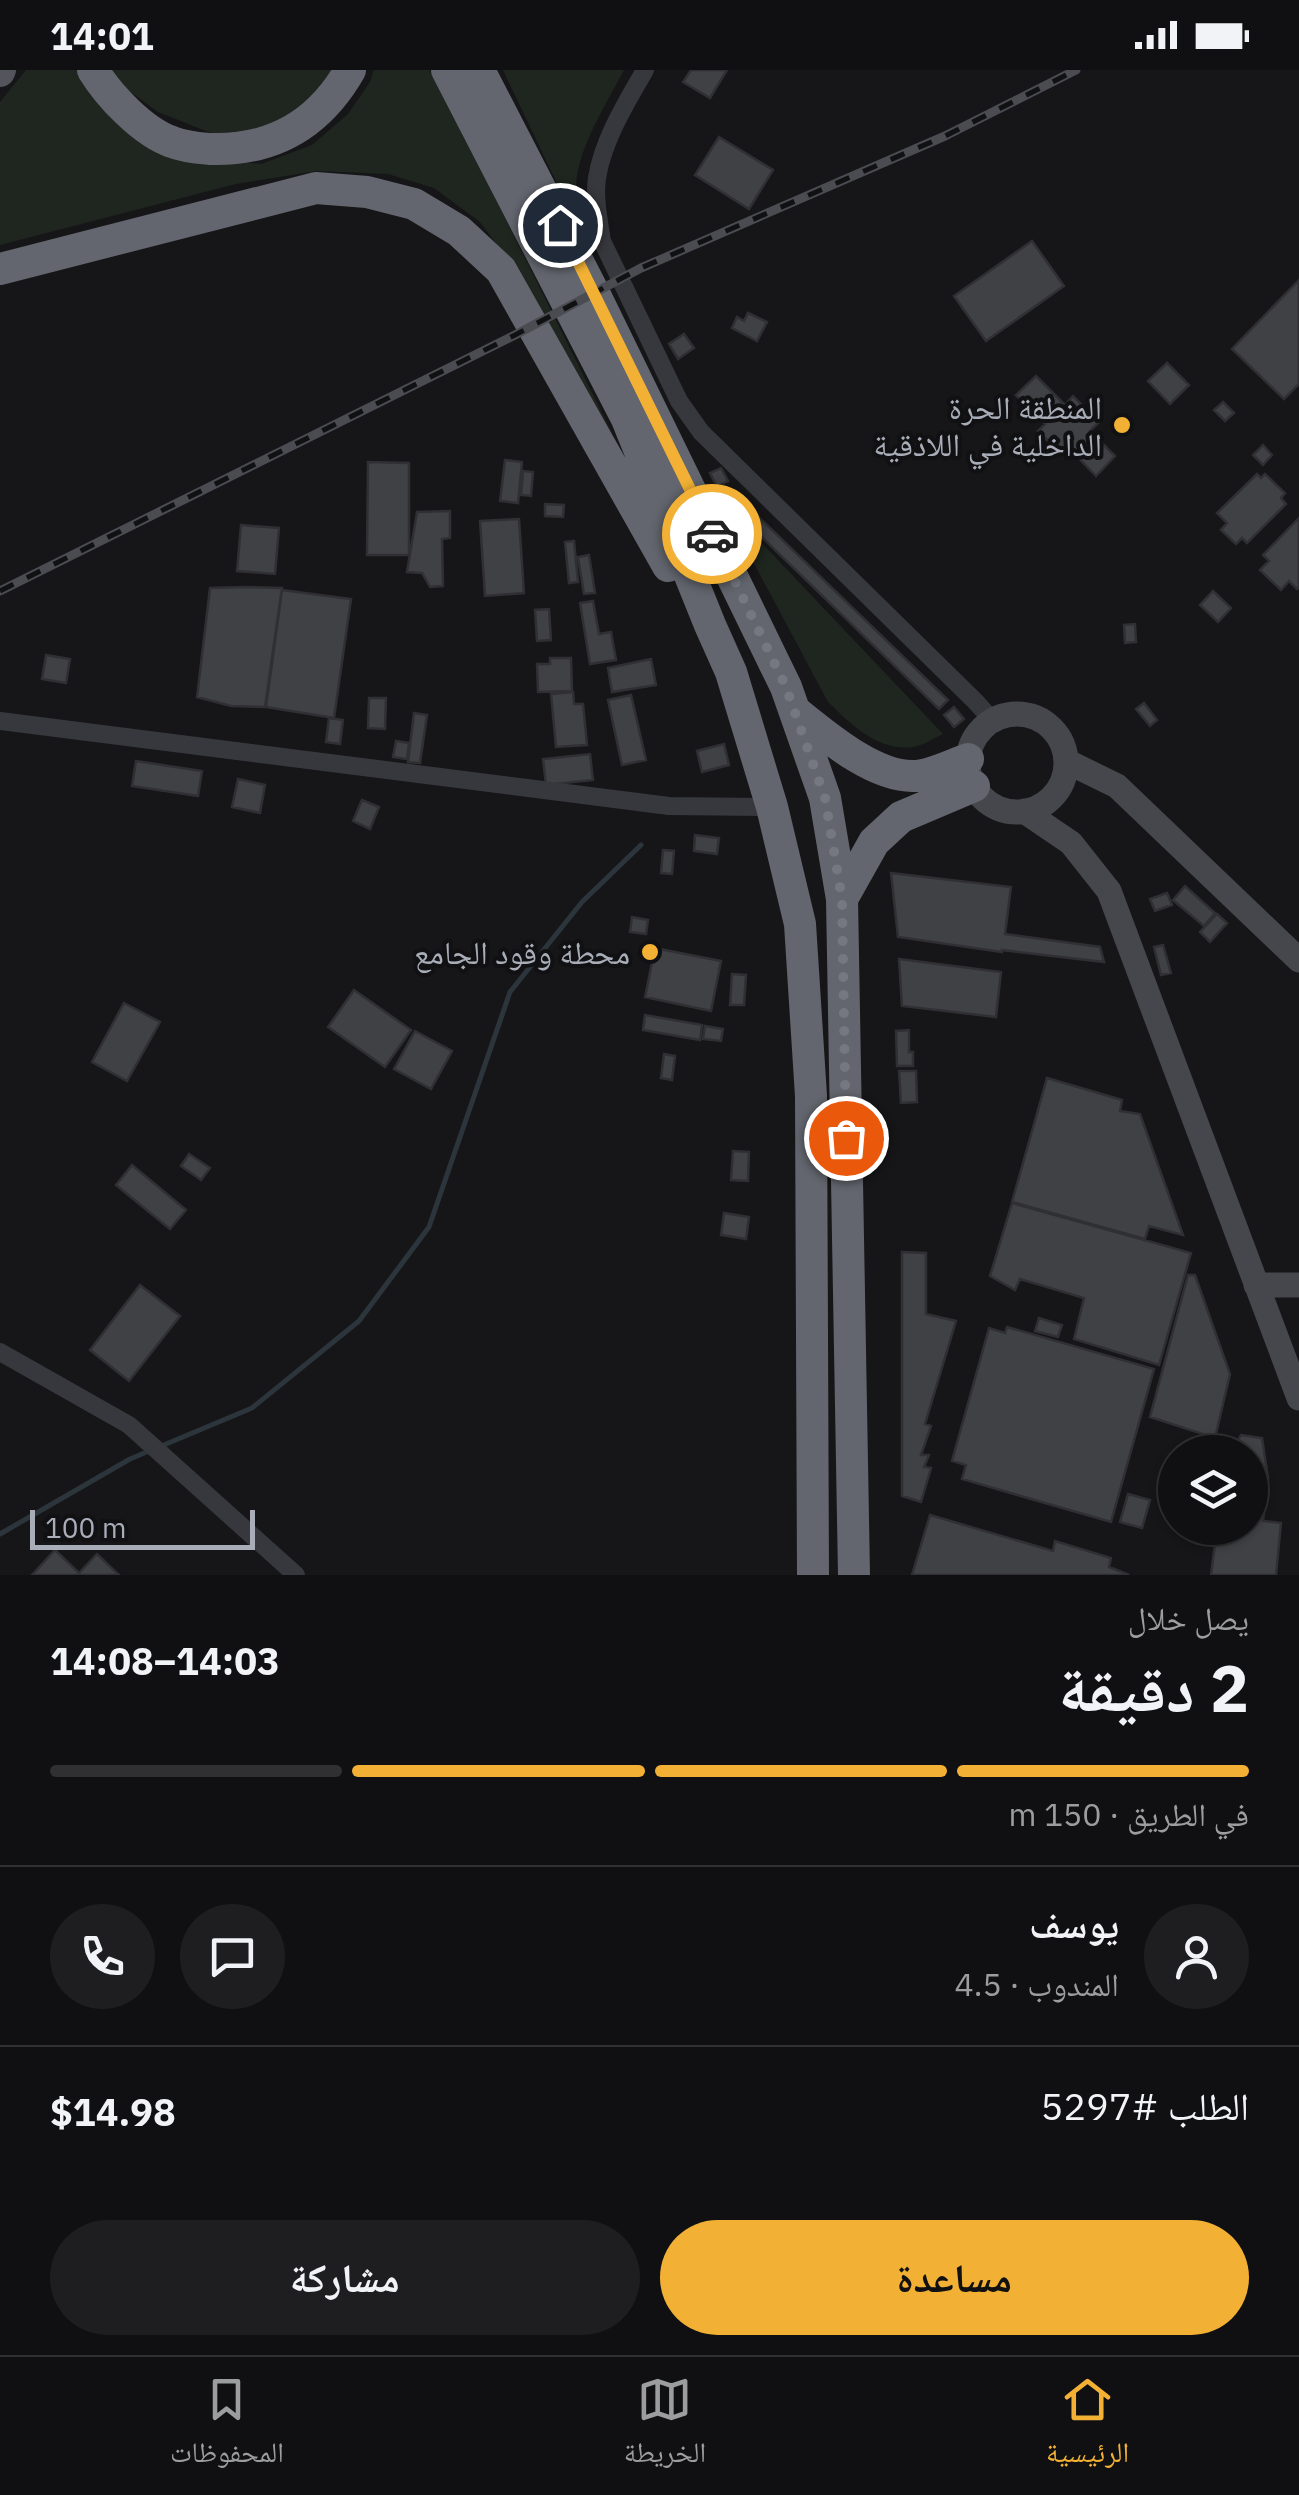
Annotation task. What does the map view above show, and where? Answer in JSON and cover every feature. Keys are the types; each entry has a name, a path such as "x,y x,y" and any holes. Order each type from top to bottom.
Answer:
{"highway":[{"path":"93,70 119,103 170,142 225,149 252,147 305,124 324,107 350,70"},
{"path":"447,70 628,419 731,672 772,807 800,924 811,1096 812,1575"},
{"path":"485,77 786,687 825,798 842,899 854,1575"},
{"path":"0,268 316,188 367,192 414,204 460,231 501,270 664,559 710,625"},
{"path":"796,712 836,744 879,769 916,777 971,773"},
{"path":"842,899 874,842 902,817 971,773"}],"street":[{"path":"645,70 605,148 596,180 598,215 602,241 680,401 702,432 992,720"},
{"path":"1006,715 1035,717 1048,725 1058,736 1066,761 1064,775 1050,800 1024,811 1009,811 983,798 971,773 972,744 980,730 1006,715"},
{"path":"0,721 669,806 772,807"},
{"path":"1066,761 1117,786 1299,960"},
{"path":"1024,811 1072,843 1108,891 1299,1398"},
{"path":"1256,1286 1299,1284"},
{"path":"0,1352 129,1424 296,1575"}],"shaded area":[{"path":"26,70 80,70 176,156 261,164 312,145 348,114 374,70 429,70 613,435 520,276 480,222 434,188 388,174 317,171 236,184 0,245 0,102"},
{"path":"112,70 338,70 275,133 216,135 158,112 122,86"},
{"path":"503,70 624,70 582,155 576,191 580,232"},
{"path":"719,498 943,734 917,746 888,745 866,735 828,702"}],"building":[{"path":"691,70 727,70 710,98 683,82"},
{"path":"719,137 773,170 749,209 695,175"},
{"path":"1032,241 1064,286 986,341 954,296"},
{"path":"1299,280 1299,384 1284,399 1232,349"},
{"path":"748,313 767,322 757,341 732,328 737,317 744,321"},
{"path":"684,334 694,348 678,359 669,344"},
{"path":"1167,363 1189,385 1170,404 1148,381"},
{"path":"1036,376 1065,405 1073,396 1099,422 1090,431 1115,456 1096,476 1067,446 1060,453 1038,431 1045,424 1016,395"},
{"path":"1223,402 1234,413 1225,421 1214,410"},
{"path":"1263,445 1272,455 1263,465 1253,455"},
{"path":"505,460 522,462 518,503 500,501"},
{"path":"368,462 409,463 409,555 367,555"},
{"path":"721,468 728,481 717,487 710,473"},
{"path":"523,471 533,472 531,496 521,495"},
{"path":"1257,474 1261,478 1265,474 1285,493 1281,498 1286,504 1247,543 1242,538 1236,544 1221,530 1227,523 1217,513"},
{"path":"743,502 948,700 939,709 735,511"},
{"path":"545,504 564,505 563,517 545,516"},
{"path":"450,511 450,538 442,539 443,586 430,587 422,573 407,572 417,512"},
{"path":"1299,518 1299,587 1289,581 1281,590 1260,570 1269,561 1263,555"},
{"path":"519,519 524,593 485,596 480,521"},
{"path":"241,525 279,528 275,574 237,571"},
{"path":"574,541 578,582 569,583 565,542"},
{"path":"589,555 595,593 584,594 578,557"},
{"path":"210,588 282,588 265,707 231,706 197,697"},
{"path":"282,590 351,599 334,718 266,707"},
{"path":"1213,591 1231,608 1218,622 1200,605"},
{"path":"593,601 599,634 611,632 616,660 590,664 580,603"},
{"path":"549,609 551,640 537,641 535,610"},
{"path":"1135,624 1136,642 1125,643 1124,625"},
{"path":"46,655 70,659 66,683 42,679"},
{"path":"550,658 571,658 572,691 538,692 537,664 550,664"},
{"path":"651,659 656,685 612,692 608,668"},
{"path":"573,692 574,704 583,704 587,745 556,747 551,694"},
{"path":"631,695 646,760 622,765 608,700"},
{"path":"369,698 386,698 385,729 368,728"},
{"path":"1144,703 1157,720 1150,726 1136,709"},
{"path":"954,707 964,719 954,727 944,715"},
{"path":"414,713 427,715 420,763 408,762"},
{"path":"329,718 343,720 340,744 326,742"},
{"path":"396,741 409,743 407,759 393,757"},
{"path":"724,744 729,765 702,772 697,751"},
{"path":"590,754 593,780 546,785 543,759"},
{"path":"136,761 202,771 198,796 132,786"},
{"path":"238,779 265,785 260,813 232,807"},
{"path":"362,800 379,807 370,829 353,821"},
{"path":"695,835 719,838 717,854 694,851"},
{"path":"663,850 674,851 672,874 661,873"},
{"path":"891,873 1011,887 1005,934 1100,947 1104,962 898,937"},
{"path":"1185,886 1215,913 1204,926 1173,900"},
{"path":"1167,893 1172,905 1155,911 1150,899"},
{"path":"1217,914 1227,923 1210,942 1200,932"},
{"path":"632,917 648,920 646,934 630,932"},
{"path":"1163,945 1171,973 1161,975 1154,947"},
{"path":"655,948 721,961 711,1011 645,997"},
{"path":"899,959 1001,972 996,1017 902,1006"},
{"path":"732,974 746,975 744,1005 730,1005"},
{"path":"354,990 411,1030 385,1067 328,1027"},
{"path":"124,1003 160,1022 127,1081 92,1062"},
{"path":"645,1015 702,1025 700,1040 643,1030"},
{"path":"705,1026 723,1029 721,1041 703,1039"},
{"path":"909,1030 913,1066 897,1066 896,1031"},
{"path":"415,1031 452,1051 431,1089 394,1069"},
{"path":"664,1054 675,1056 672,1080 661,1078"},
{"path":"899,1071 916,1071 917,1102 901,1103"},
{"path":"1047,1078 1122,1100 1120,1111 1140,1114 1183,1235 1149,1226 1145,1239 1012,1202"},
{"path":"733,1151 749,1152 748,1181 731,1180"},
{"path":"189,1154 210,1168 201,1180 181,1166"},
{"path":"132,1165 186,1210 170,1229 116,1185"},
{"path":"1012,1203 1191,1253 1159,1365 1074,1339 1084,1298 1020,1279 1015,1290 990,1276"},
{"path":"724,1213 749,1217 746,1239 721,1235"},
{"path":"902,1252 926,1253 926,1314 956,1321 925,1424 931,1426 921,1455 929,1455 924,1467 931,1468 921,1502 902,1496"},
{"path":"1188,1275 1195,1275 1230,1374 1216,1435 1150,1417"},
{"path":"140,1285 180,1316 129,1381 90,1350"},
{"path":"1039,1318 1062,1325 1058,1337 1035,1331"},
{"path":"1007,1327 1154,1369 1111,1522 962,1479 966,1465 952,1461 989,1328 1005,1333"},
{"path":"1128,1494 1150,1500 1142,1528 1120,1522"},
{"path":"930,1515 1053,1551 1055,1541 1111,1558 1109,1567 1129,1575 912,1575"},
{"path":"1268,1522 1281,1523 1276,1575 1211,1575 1215,1545 1268,1545"},
{"path":"55,1550 79,1573 97,1554 119,1575 32,1575"}],"waterway":[{"path":"159,1447 252,1408 359,1321 429,1227 510,992 582,902 641,845"},
{"path":"0,1534 149,1451"}],"railway":[{"path":"0,591 515,335 641,268 945,136 1076,70"}],"way so far":[{"path":"712,534 786,687 825,798 842,899 846,1138"}],"place":[{"name":"المنطقة الحرة الداخلية في اللاذقية","path":"1122,425"},
{"name":"محطة وقود الجامع","path":"650,952"}],"route":[{"path":"560,225 712,534"}]}
